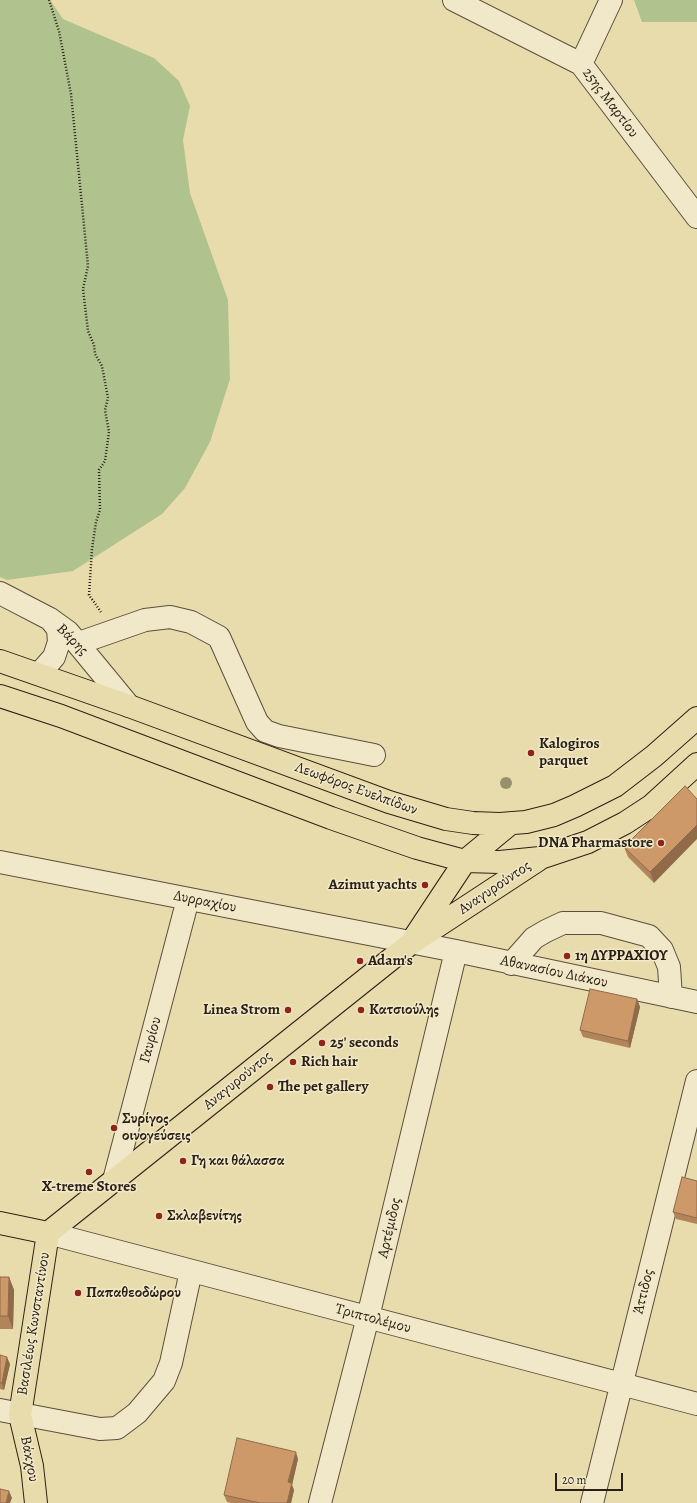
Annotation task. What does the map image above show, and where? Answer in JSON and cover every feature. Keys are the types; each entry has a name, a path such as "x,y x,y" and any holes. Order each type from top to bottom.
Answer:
{"main road":[{"name":"Λεωφόρος Ευελπίδων","path":"0,661 129,706 418,812 446,819 474,823 526,822 554,815 615,786 654,756 697,718"},
{"path":"0,696 61,716 338,820 417,848 465,861 500,862 540,858 588,842 625,823 652,806 697,764"},
{"name":"Αναγυρούντος","path":"410,944 465,861 511,823"},
{"name":"Αναγυρούντος","path":"48,1233 410,944 540,858"},
{"path":"0,1223 48,1233"},
{"name":"Βασιλέως Κωνσταντίνου","path":"10,1412 48,1233"},
{"name":"Βάκχου","path":"10,1412 32,1466 36,1503"}],"street":[{"name":"25ης Μαρτίου","path":"454,0 581,64 697,217"},
{"path":"581,64 611,0"},
{"name":"Βάρης","path":"0,593 50,619 68,632 129,706"},
{"path":"78,643 145,620 170,618 191,622 219,637 257,722 265,731 278,736 374,755"},
{"path":"39,674 54,657 59,642 58,629 50,619"},
{"name":"Δυρραχίου","path":"0,862 410,944"},
{"name":"Γαυρίου","path":"114,1180 188,899"},
{"path":"511,964 534,938 563,923 601,923 649,936 662,950 669,966 670,997"},
{"name":"Αθανασίου Διάκου","path":"410,944 456,952 697,1002"},
{"name":"Αρτέμιδος","path":"320,1503 368,1317 456,952"},
{"name":"Άττιδος","path":"592,1503 620,1384 697,1081"},
{"name":"Τριπτολέμου","path":"48,1233 697,1404"},
{"path":"10,1412 100,1429 117,1428 138,1413 164,1381 171,1363 191,1271"}],"path":[{"path":"49,0 60,31 71,94 88,266 83,289 88,331 94,345 95,354 102,366 108,398 105,410 109,432 105,461 99,470 100,510 96,522 92,549 89,595 114,631"}],"green space":[{"path":"0,0 50,0 63,19 154,58 179,81 190,106 183,140 190,193 228,300 230,379 210,442 185,488 162,514 73,571 7,580 0,577"},
{"path":"634,0 697,0 697,22 642,22"}],"building":[{"path":"685,786 697,799 697,825 650,872 624,847"},
{"path":"590,989 637,999 628,1041 580,1030"},
{"path":"682,1177 697,1181 697,1218 673,1212"},
{"path":"0,1277 9,1277 8,1316 0,1316"},
{"path":"0,1355 7,1357 2,1383 0,1383"},
{"path":"237,1438 296,1452 288,1482 292,1483 287,1503 260,1503 224,1495"},
{"path":"0,1489 9,1491 6,1503 0,1503"}],"place":[{"name":"Kalogiros parquet","path":"531,753"},
{"name":"DNA Pharmastore","path":"661,843"},
{"name":"Azimut yachts","path":"425,885"},
{"name":"1η ΔΥΡΡΑΧΙΟΥ","path":"567,956"},
{"name":"Adam's","path":"360,961"},
{"name":"Linea Strom","path":"288,1010"},
{"name":"Κατσιούλης","path":"361,1010"},
{"name":"25' seconds","path":"322,1043"},
{"name":"Rich hair","path":"293,1062"},
{"name":"The pet gallery","path":"270,1087"},
{"name":"Συρίγος οινογεύσεις","path":"114,1128"},
{"name":"Γη και θάλασσα","path":"183,1161"},
{"name":"X-treme Stores","path":"89,1172"},
{"name":"Σκλαβενίτης","path":"159,1216"},
{"name":"Παπαθεοδώρου","path":"78,1293"}]}
